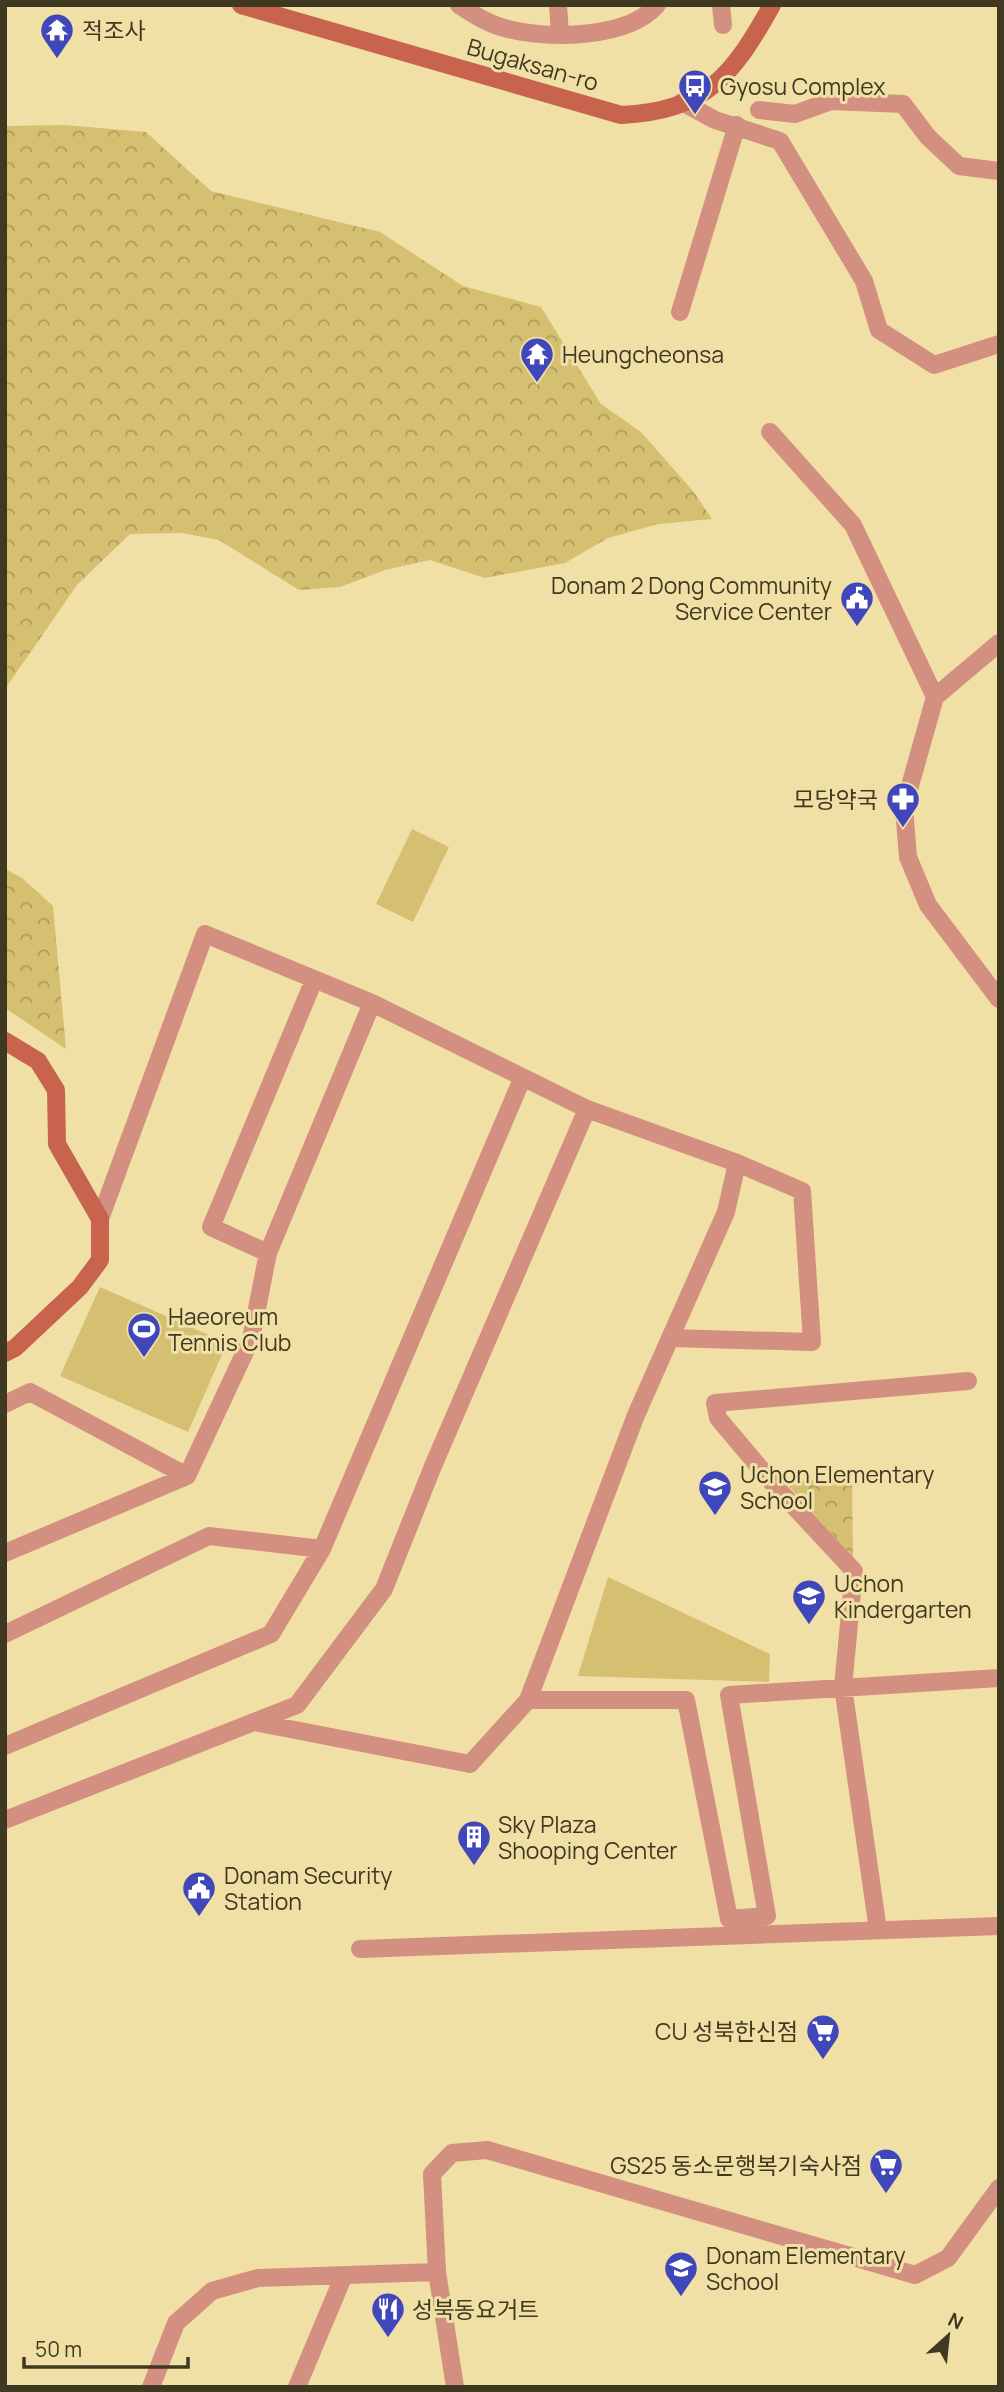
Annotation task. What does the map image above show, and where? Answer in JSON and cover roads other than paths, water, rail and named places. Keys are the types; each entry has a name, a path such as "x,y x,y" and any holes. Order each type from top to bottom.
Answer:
{"street":[{"name":"Bugaksan-ro","path":"240,5 621,114 651,113 707,93 747,50 772,5"},
{"path":"459,5 507,29 560,34 591,34 645,19 657,5"},
{"path":"558,5 560,34"},
{"path":"721,5 723,25"},
{"path":"759,110 795,114 831,101 903,104 928,137 958,166 999,171"},
{"path":"682,102 715,120 780,141 864,281 879,330 934,365 999,344"},
{"path":"680,312 737,125"},
{"path":"770,432 853,525 935,697"},
{"path":"999,643 935,697 904,807 908,857 928,905 999,999"},
{"path":"5,1353 15,1348 80,1287 100,1260 100,1219 205,934 372,1003 522,1079 587,1108 737,1163 802,1191 812,1342 670,1338"},
{"path":"268,1252 211,1227 314,980"},
{"path":"5,1553 187,1476 251,1339 268,1252 372,1003"},
{"path":"5,1041 38,1061 55,1090 57,1144 100,1219"},
{"path":"5,1746 271,1634 323,1549 522,1079"},
{"path":"5,1820 259,1723 297,1705 384,1589 433,1466 587,1108"},
{"path":"259,1723 470,1764 528,1700 636,1415 726,1212 737,1163"},
{"path":"878,1930 843,1687 854,1571 776,1487 718,1418 715,1403 968,1381"},
{"path":"5,1405 30,1392 187,1476"},
{"path":"5,1633 209,1536 323,1549"},
{"path":"528,1700 686,1700 729,1919 767,1916 729,1695 999,1678"},
{"path":"360,1949 999,1926"},
{"path":"455,2387 437,2272 432,2174 452,2153 487,2150 915,2275 948,2258 999,2188"},
{"path":"151,2387 176,2323 212,2291 258,2278 437,2272"},
{"path":"297,2387 344,2275"}],"place":[{"name":"적조사","path":"57,60"},
{"name":"Gyosu Complex","path":"695,116"},
{"name":"Heungcheonsa","path":"537,384"},
{"name":"Donam 2 Dong Community Service Center","path":"857,628"},
{"name":"모당약국","path":"903,829"},
{"name":"Haeoreum Tennis Club","path":"144,1359"},
{"name":"Uchon Elementary School","path":"715,1517"},
{"name":"Uchon Kindergarten","path":"809,1626"},
{"name":"Sky Plaza Shooping Center","path":"474,1867"},
{"name":"Donam Security Station","path":"199,1918"},
{"name":"CU 성북한신점","path":"823,2061"},
{"name":"GS25 동소문행복기숙사점","path":"886,2195"},
{"name":"Donam Elementary School","path":"681,2298"},
{"name":"성북동요거트","path":"388,2339"}]}
